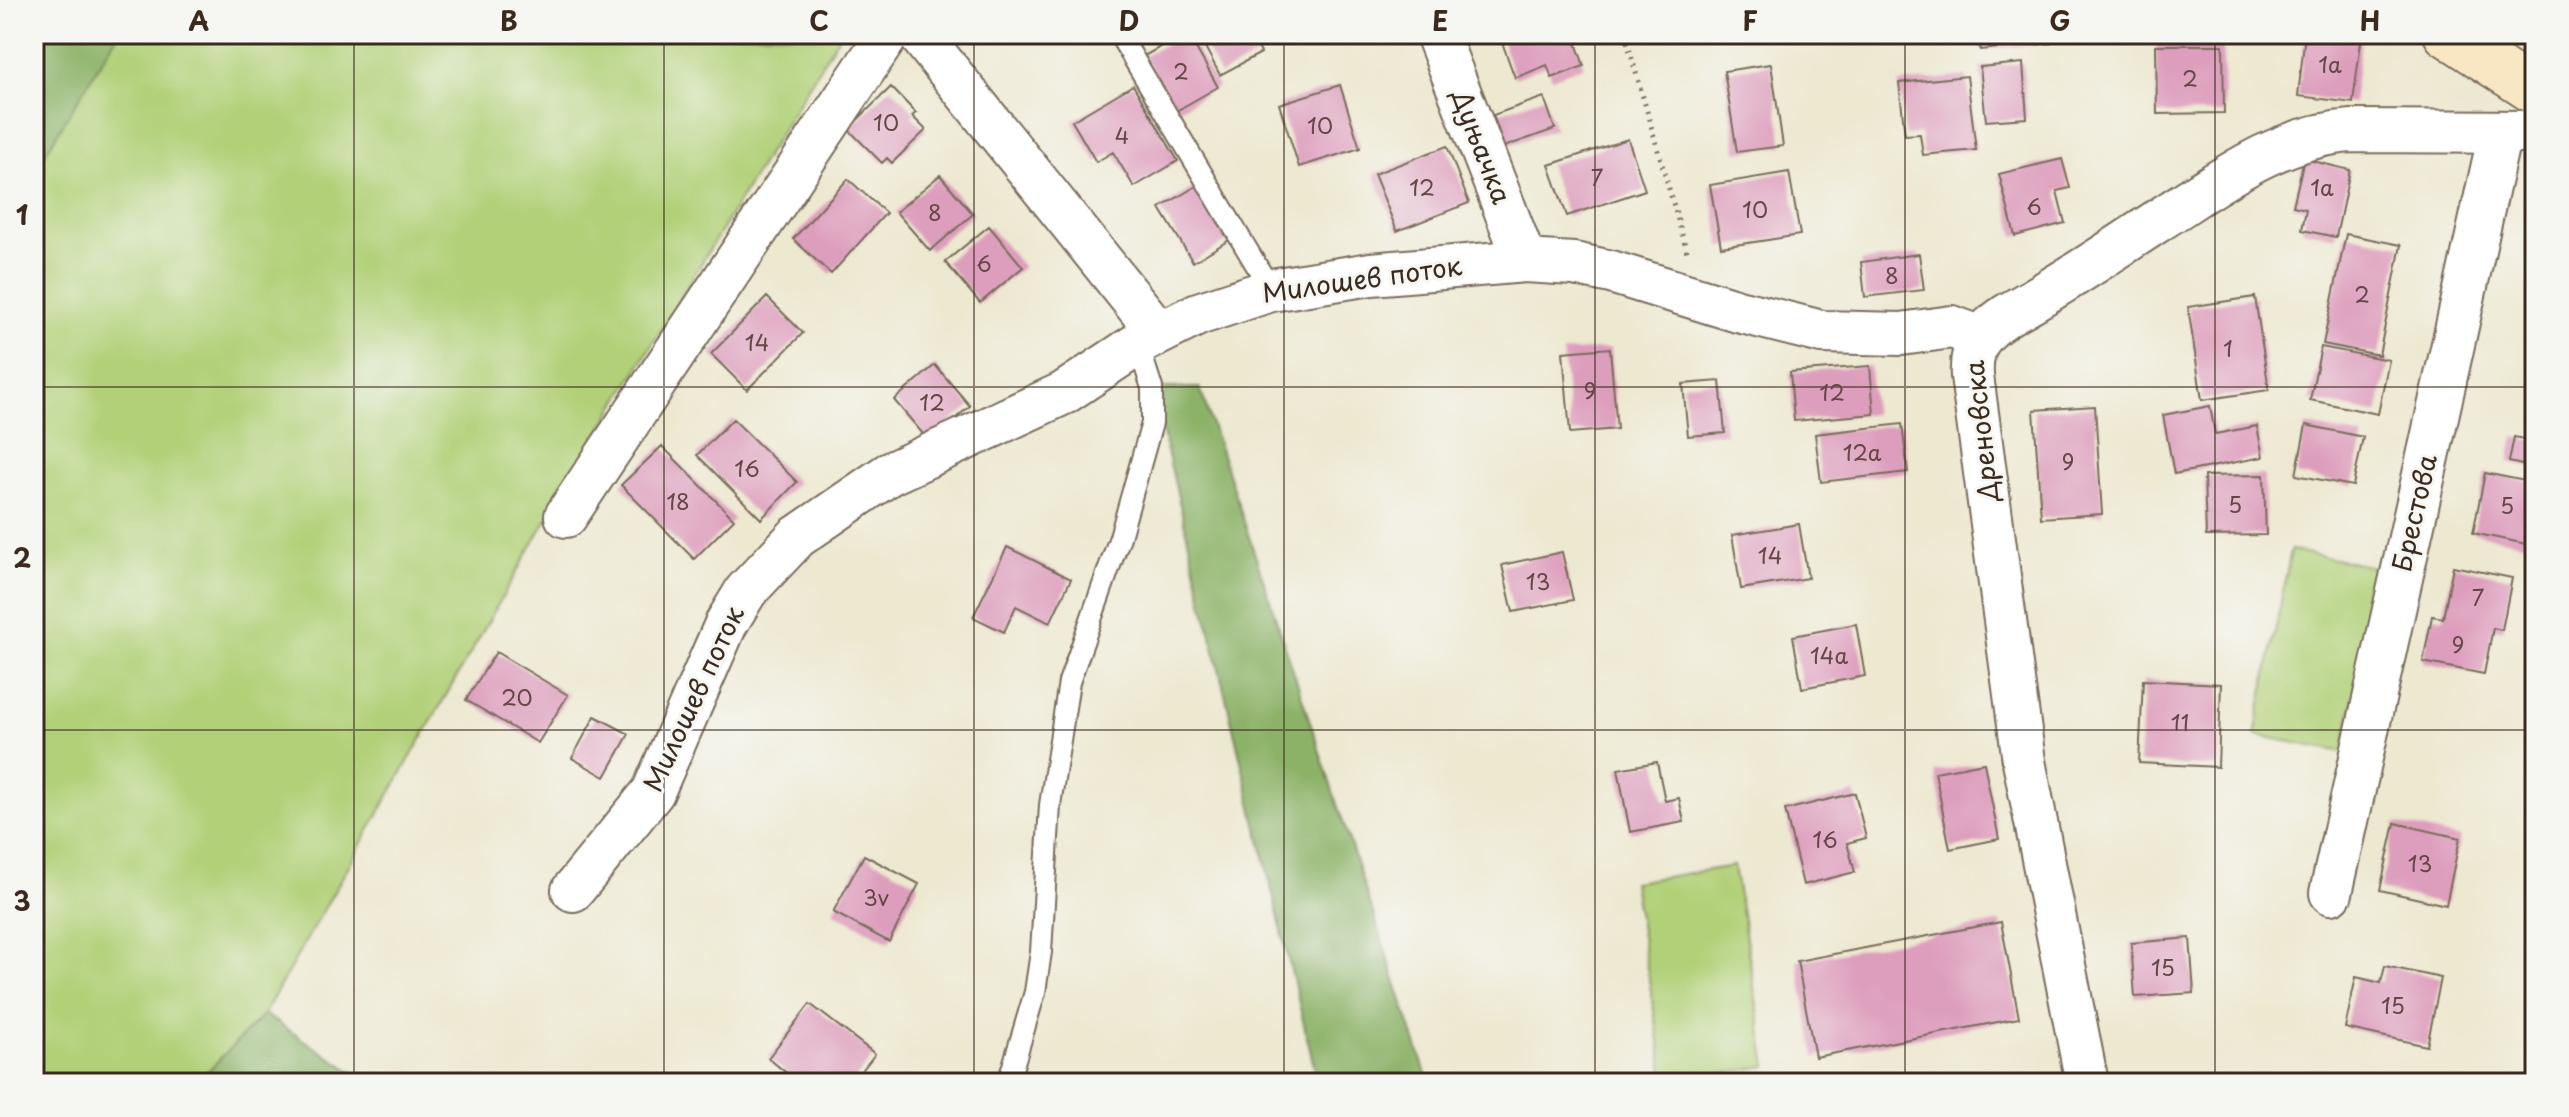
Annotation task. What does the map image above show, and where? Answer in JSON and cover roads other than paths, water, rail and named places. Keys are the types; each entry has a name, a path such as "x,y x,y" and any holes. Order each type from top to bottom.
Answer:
{"street":[{"path":"566,516 888,34"},
{"path":"919,34 1148,338"},
{"name":"Дуњачка","path":"1437,34 1525,261"},
{"path":"2462,38 2535,92"},
{"name":"Дреновска","path":"2087,1083 2024,761 1972,376 1972,353 1979,337 2007,315 2246,164 2279,148 2323,133 2518,133"},
{"name":"Брестова","path":"2331,893 2518,133"},
{"name":"Милошев поток","path":"573,890 653,792 726,624 746,591 797,537 889,474 1064,393 1148,338 1198,314 1271,290 1371,274 1525,261 1574,264 1802,328 1843,335 1901,334 1952,327 1979,337"}],"lane":[{"path":"1119,34 1271,290"},
{"path":"1008,1083 1035,992 1041,952 1050,805 1069,682 1120,537 1152,423 1148,338"}]}
